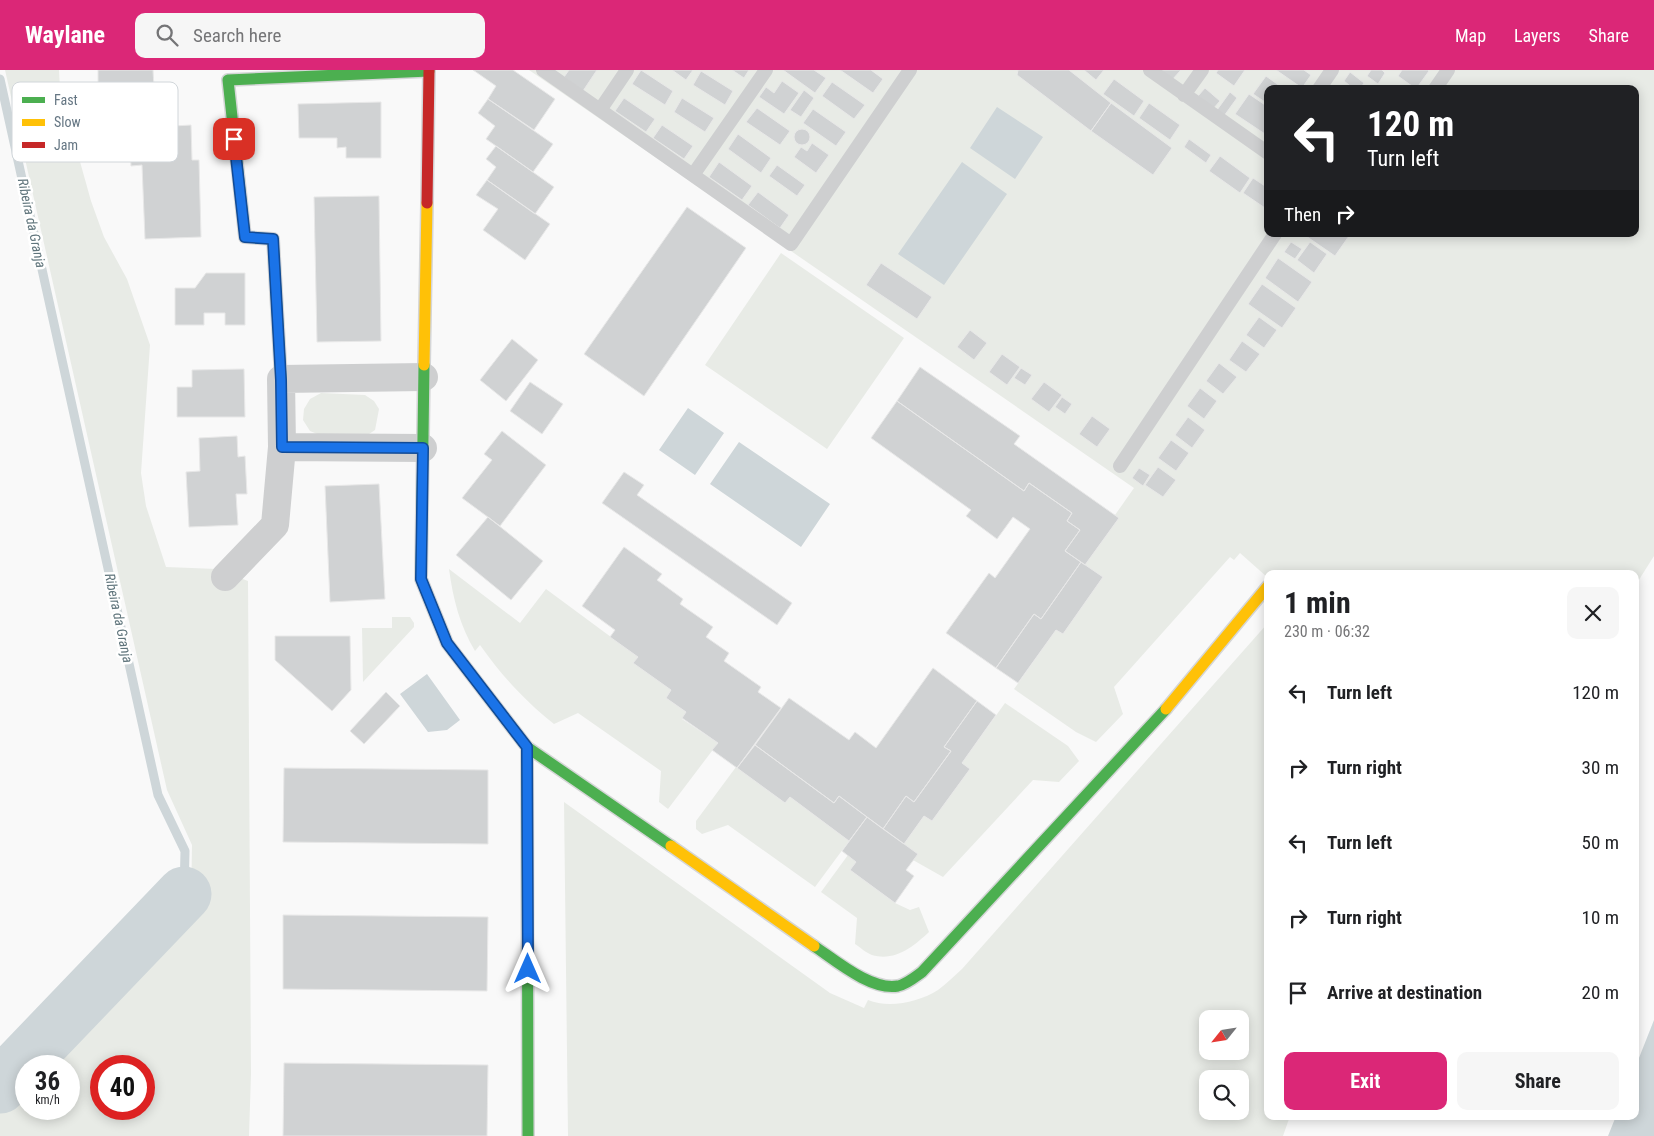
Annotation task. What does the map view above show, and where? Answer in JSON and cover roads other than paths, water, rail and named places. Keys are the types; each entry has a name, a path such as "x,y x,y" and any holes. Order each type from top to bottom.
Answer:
{"street":[{"path":"225,577 275,525 282,447 281,380 273,239 245,237 224,75 429,71 421,579 447,643 527,747 836,961 867,980 882,985 895,986 906,982 922,972 1183,690 1264,591"},
{"path":"281,380 424,377"},
{"path":"282,447 423,448"},
{"path":"527,747 528,1136"}],"lane":[{"path":"543,70 791,244 910,70"},
{"path":"600,110 627,70"},
{"path":"693,175 766,70"},
{"path":"1150,70 1264,150"},
{"path":"1184,95 1202,70"},
{"path":"1322,85 1332,70"},
{"path":"1437,85 1448,70"},
{"path":"1120,466 1273,237"}],"waterway":[{"name":"Ribeira da Granja","path":"0,79 12,133"},
{"name":"Ribeira da Granja","path":"18,162 158,795 185,851 184,894"},
{"name":"Ribeira da Granja","path":"0,1086 184,894"}]}
